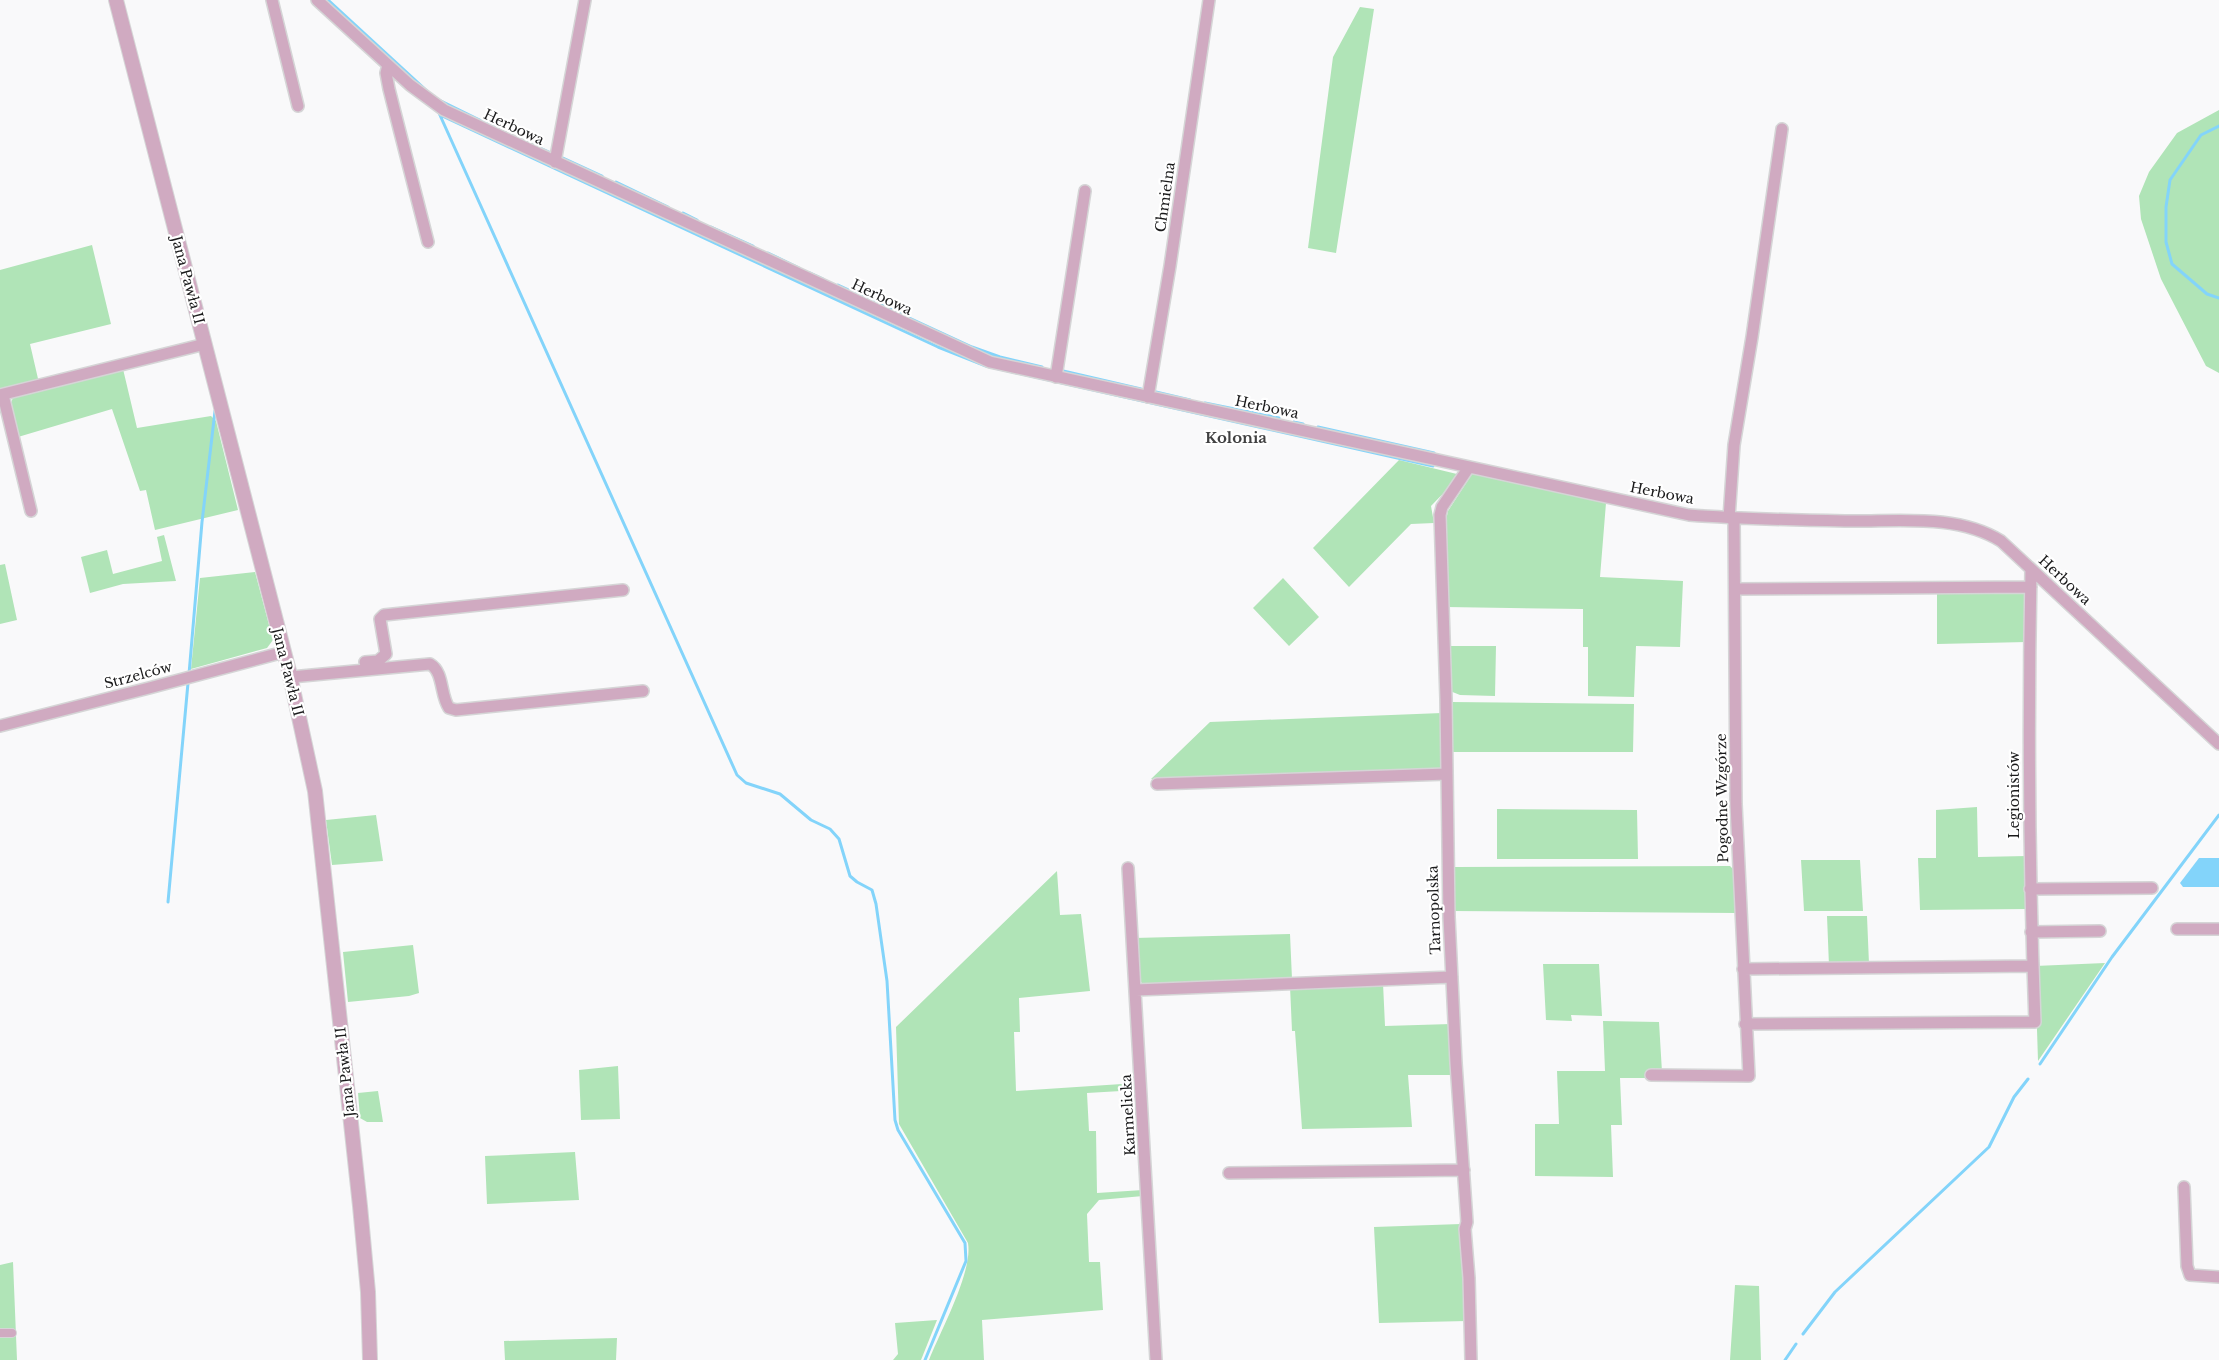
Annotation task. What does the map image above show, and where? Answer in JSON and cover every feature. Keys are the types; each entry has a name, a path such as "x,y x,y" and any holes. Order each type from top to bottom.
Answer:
{"street":[{"name":"Jana Pawła II","path":"116,0 290,674 315,791 360,1206 368,1292 370,1360"},
{"path":"272,0 298,106"},
{"name":"Herbowa","path":"317,0 388,65 430,101 444,110 972,355 1008,366 1056,377 1689,515 1732,518 1956,524 1990,534 2031,569 2219,744"},
{"path":"555,162 585,0"},
{"name":"Chmielna","path":"1148,397 1170,266 1209,0"},
{"path":"388,65 386,73 389,89 428,242"},
{"name":"Pogodne Wzgórze","path":"1650,1075 1749,1076 1745,1024 1736,804 1735,589 1732,518 1734,445 1752,337 1782,128"},
{"path":"1056,377 1085,191"},
{"path":"31,511 1,395 205,344"},
{"name":"Tarnopolska","path":"1469,467 1442,507 1440,515 1452,977 1467,1222 1465,1229 1469,1278 1471,1360"},
{"name":"Legionistów","path":"1745,1024 2035,1022 2031,932 2028,762 2031,569"},
{"path":"1735,589 2031,587"},
{"path":"290,674 378,661 383,658 386,648 380,619 384,615 623,590"},
{"name":"Strzelców","path":"0,726 284,652"},
{"path":"290,674 430,664 437,671 445,703 449,708 456,710 643,691"},
{"path":"1157,784 1447,774"},
{"name":"Karmelicka","path":"1128,868 1156,1360"},
{"path":"2030,889 2152,888"},
{"path":"2177,929 2219,929"},
{"path":"2031,932 2100,931"},
{"path":"1743,969 2033,966"},
{"path":"1136,990 1452,977"},
{"path":"1229,1173 1464,1170"},
{"path":"2184,1187 2190,1275 2219,1277"},
{"path":"0,1333 12,1333"}],"green space":[{"path":"1360,7 1374,9 1336,253 1308,248 1333,57"},
{"path":"2219,110 2219,373 2206,366 2161,279 2141,219 2139,196 2149,172 2177,133"},
{"path":"92,245 111,324 30,344 39,383 0,393 0,270"},
{"path":"123,369 137,428 211,416 216,421 238,510 155,530 146,490 140,491 112,409 18,437 11,404 13,397"},
{"path":"1399,460 1461,475 1431,506 1434,523 1411,524 1349,587 1313,548"},
{"path":"1472,474 1606,503 1600,577 1683,581 1680,647 1636,646 1634,697 1588,696 1588,647 1583,647 1583,609 1446,607 1444,530 1448,511"},
{"path":"164,535 176,581 123,584 90,593 81,557 107,550 113,574 162,561 157,537"},
{"path":"5,564 17,620 0,624 0,565"},
{"path":"255,572 273,640 267,648 191,669 200,578"},
{"path":"1283,578 1319,617 1289,646 1253,608"},
{"path":"2028,590 2027,642 1937,644 1937,591"},
{"path":"1447,646 1496,646 1495,696 1460,695 1450,691"},
{"path":"1451,702 1634,704 1633,752 1448,752"},
{"path":"1442,713 1443,764 1439,769 1151,779 1210,722"},
{"path":"1977,807 1978,857 2027,856 2027,909 1920,910 1918,858 1936,858 1936,810"},
{"path":"1497,809 1637,810 1638,859 1497,859"},
{"path":"376,815 383,861 332,865 326,820"},
{"path":"1801,860 1860,860 1863,911 1804,911"},
{"path":"1730,866 1735,871 1737,913 1452,911 1450,872 1455,867"},
{"path":"1057,871 1060,915 1081,914 1090,991 1019,998 1020,1032 1014,1032 1016,1091 1137,1083 1138,1090 1087,1093 1089,1131 1096,1131 1097,1193 1143,1190 1143,1196 1099,1200 1087,1214 1089,1262 1100,1262 1103,1310 982,1320 984,1360 929,1360 966,1270 968,1243 899,1124 896,1027"},
{"path":"1827,916 1867,916 1869,964 1829,966"},
{"path":"1290,934 1292,979 1144,985 1136,977 1134,938"},
{"path":"413,945 419,993 409,996 348,1002 343,952"},
{"path":"2105,963 2038,1061 2035,966"},
{"path":"1543,964 1599,964 1602,1016 1571,1015 1572,1021 1546,1020"},
{"path":"1383,983 1385,1026 1451,1024 1455,1075 1408,1075 1412,1127 1302,1129 1295,1031 1292,1031 1290,986"},
{"path":"1603,1021 1659,1022 1662,1072 1648,1078 1620,1078 1622,1125 1611,1125 1613,1177 1535,1176 1535,1124 1559,1124 1557,1071 1605,1071"},
{"path":"618,1066 620,1119 581,1120 579,1070"},
{"path":"378,1091 383,1122 367,1122 360,1118 358,1093"},
{"path":"575,1152 579,1200 487,1204 485,1156"},
{"path":"1461,1224 1467,1321 1379,1323 1374,1227"},
{"path":"13,1262 17,1360 0,1360 0,1265"},
{"path":"1735,1285 1759,1286 1761,1360 1730,1360"},
{"path":"937,1320 921,1360 893,1360 898,1354 895,1323"},
{"path":"617,1338 616,1360 505,1360 504,1341"}],"water":[{"path":"2199,858 2219,858 2219,887 2183,887 2180,883"}],"waterway":[{"path":"328,0 427,91"},
{"path":"441,101 498,129"},
{"path":"439,113 737,775 746,783 780,794 811,820 830,829 839,839 850,876 872,890 876,904 887,981 895,1120 898,1130 965,1243 966,1261 925,1360"},
{"path":"440,115 938,347 986,366 1433,466"},
{"path":"2219,126 2201,135 2170,180 2166,207 2166,242 2172,264 2207,294 2219,298"},
{"path":"517,138 549,152"},
{"path":"563,158 602,176"},
{"path":"616,182 668,207"},
{"path":"683,213 697,220"},
{"path":"711,227 753,246"},
{"path":"768,253 799,268"},
{"path":"810,273 823,279"},
{"path":"838,285 972,347 1000,357 1042,367"},
{"path":"1059,370 1141,389"},
{"path":"1156,392 1190,400"},
{"path":"1205,403 1279,418"},
{"path":"189,674 202,522 215,411"},
{"path":"1294,422 1303,424"},
{"path":"1318,427 1434,453"},
{"path":"168,902 188,683"},
{"path":"2040,1064 2112,957 2219,815"},
{"path":"1803,1334 1835,1292 1989,1147 2014,1097 2028,1079"},
{"path":"1785,1360 1796,1344"}],"district":[{"name":"Kolonia","path":"1236,438"}]}
